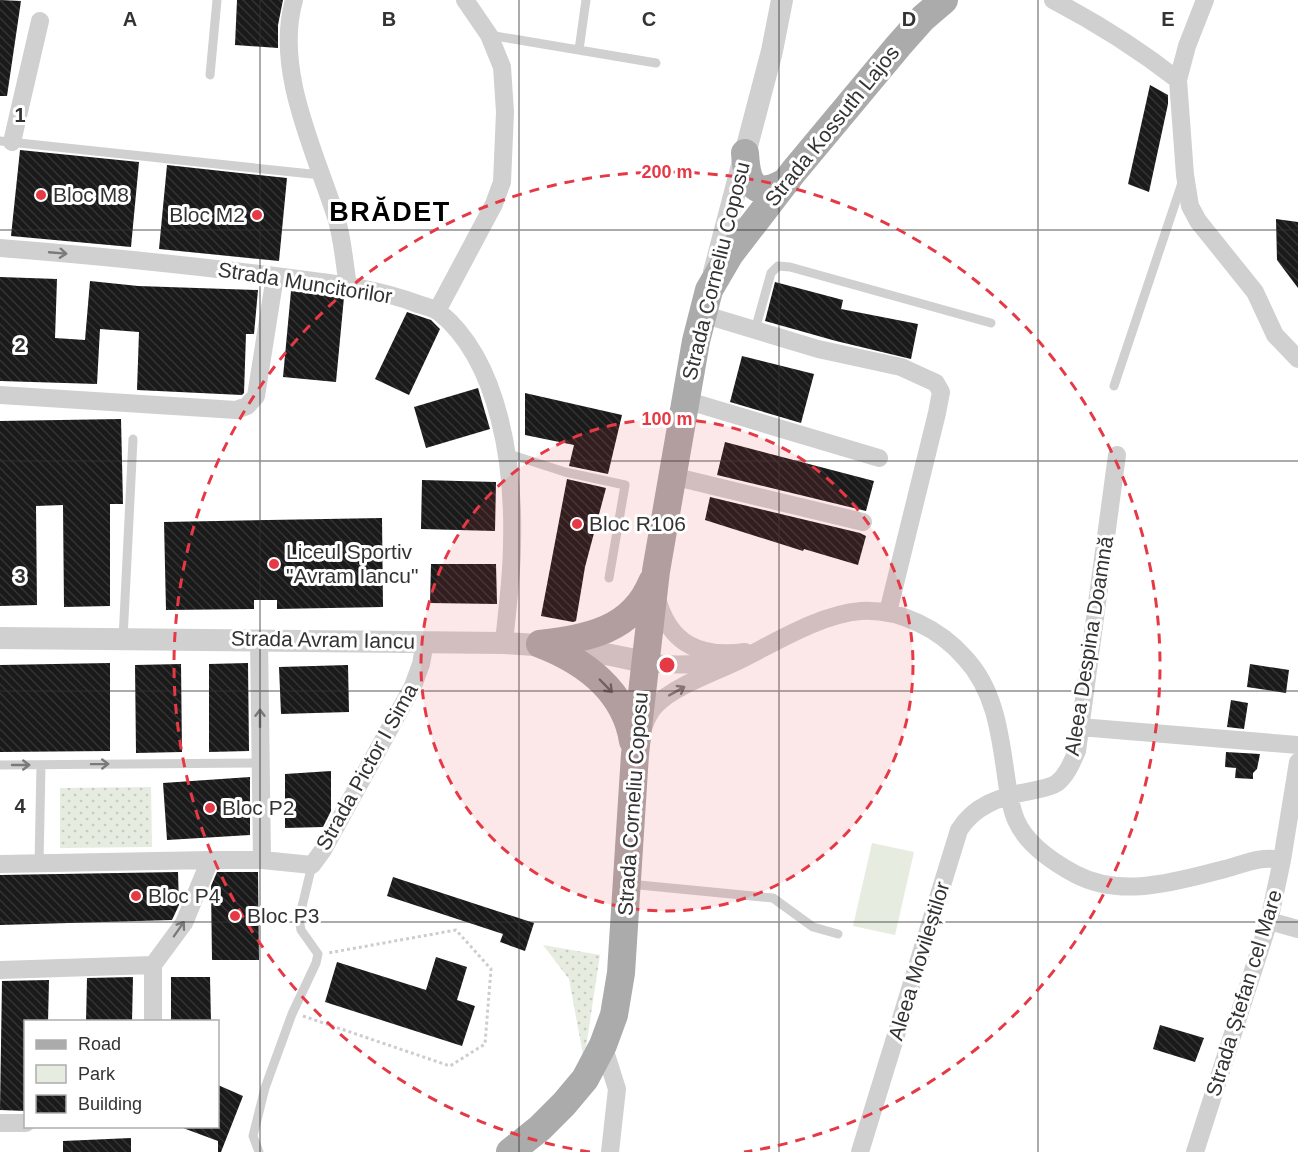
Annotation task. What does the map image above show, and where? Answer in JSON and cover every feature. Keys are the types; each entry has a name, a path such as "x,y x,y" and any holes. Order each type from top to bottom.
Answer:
{"main road":[{"name":"Strada Kossuth Lajos","path":"706,302 730,254 787,181 899,45 923,18 944,0"},
{"path":"745,153 746,171 753,184 763,190 772,190 787,181"},
{"name":"Strada Corneliu Coposu","path":"510,1152 540,1128 585,1079 603,1045 614,1015 621,973 635,754 644,662 656,571 685,400 706,302"},
{"path":"540,644 576,639 602,632 620,622 634,611 647,594 656,571"},
{"path":"540,644 585,666 614,694 625,712 631,729 635,754"}],"street":[{"path":"294,0 287,46 293,86 337,220 348,285"},
{"path":"437,311 494,204 502,182 505,112 501,67 489,35 465,0"},
{"name":"Strada Corneliu Coposu","path":"706,302 772,51 782,0"},
{"path":"1053,0 1107,28 1178,80"},
{"path":"1205,0 1187,46 1178,80 1185,175 1191,206 1198,221 1255,292 1275,335 1298,359"},
{"path":"6,142 40,21"},
{"name":"Strada Muncitorilor","path":"0,248 348,285 393,294 437,311 459,333 483,372 502,426 509,474 512,543 504,643"},
{"path":"0,395 236,410 247,406 256,396 275,276"},
{"path":"706,302 755,330 818,349 901,367 936,383 940,389 937,413 888,612"},
{"path":"685,400 879,458"},
{"name":"Aleea Despina Doamnă","path":"1009,795 1057,783 1070,767 1077,751 1117,454"},
{"path":"672,477 863,522"},
{"path":"656,571 657,598 662,615 679,638 690,646 708,653 727,654 758,650"},
{"path":"635,754 644,727 657,704 673,693 824,620 860,611 888,612 920,623 944,638 966,658 982,682 998,721 1009,795 1016,821 1048,858 1077,875 1107,884 1134,887 1162,884 1259,858 1282,860"},
{"name":"Strada Avram Iancu","path":"0,638 259,639 540,644 597,652 644,662"},
{"path":"259,639 262,860"},
{"name":"Strada Pictor I Sima","path":"0,864 262,860 312,865 323,850 412,686 421,664 425,642"},
{"path":"644,662 694,665 758,650"},
{"path":"1080,727 1298,745"},
{"name":"Strada Ștefan cel Mare","path":"1195,1152 1269,921 1282,860 1298,762"},
{"name":"Aleea Movileștilor","path":"860,1152 959,830 967,817 980,807 1009,795"},
{"path":"153,1020 153,965 184,923 210,860"},
{"path":"1269,921 1298,929"},
{"path":"0,970 153,965"},
{"path":"603,1045 616,1089 610,1152"},
{"path":"0,1123 24,1123"}],"lane":[{"path":"210,75 217,0"},
{"path":"579,50 586,0"},
{"path":"489,35 656,63"},
{"path":"6,142 321,175"},
{"path":"1114,386 1185,175"},
{"path":"755,330 771,273 778,266 790,267 991,323"},
{"path":"123,639 133,439"},
{"path":"506,453 565,472 626,485 609,578"},
{"path":"0,765 260,763"},
{"path":"39,865 41,765"},
{"path":"259,1152 253,1136 265,1088 292,1014 318,954 301,930 299,919 312,865"},
{"path":"627,884 773,898 813,927 838,934"}],"path":[{"path":"292,1014 450,1066 485,1044 491,969 456,930 318,954"}],"green space":[{"path":"151,787 152,847 60,848 60,788"},
{"path":"872,843 914,852 895,935 853,926"},
{"path":"543,945 600,955 584,1060 569,979"}],"building":[{"path":"0,0 21,1 7,96 0,96"},
{"path":"237,0 283,0 278,25 278,48 235,45"},
{"path":"1150,85 1168,95 1168,104 1149,192 1128,184"},
{"path":"20,150 139,162 131,247 11,236"},
{"path":"167,165 287,178 279,261 159,249"},
{"path":"1276,219 1298,222 1298,288 1277,260"},
{"path":"0,277 57,279 55,338 85,340 90,281 138,286 258,290 254,334 246,334 244,393 242,395 137,390 139,332 100,329 97,384 0,381"},
{"path":"775,282 843,300 841,309 918,324 911,359 765,321"},
{"path":"291,291 344,297 336,382 283,377"},
{"path":"407,312 431,320 440,329 409,395 375,379"},
{"path":"742,356 814,374 801,423 730,402"},
{"path":"478,388 490,429 426,448 414,407"},
{"path":"525,393 622,415 608,474 569,466 574,445 525,435"},
{"path":"121,419 123,504 110,504 110,606 64,607 63,505 36,506 37,605 0,606 0,421"},
{"path":"725,442 874,481 866,511 717,475"},
{"name":"Bloc R106","path":"567,479 606,488 585,567 576,621 573,622 541,616"},
{"path":"422,480 496,482 495,531 421,529"},
{"path":"710,497 860,533 866,536 858,565 804,549 803,551 705,520"},
{"name":"Liceul Sportiv \"Avram Iancu\"","path":"382,518 383,607 277,609 277,600 254,600 254,609 166,610 164,522"},
{"path":"431,564 496,564 497,604 430,603"},
{"path":"110,663 110,751 0,752 0,665"},
{"path":"248,663 249,751 209,752 209,664"},
{"path":"181,664 182,752 136,753 135,665"},
{"path":"1250,664 1289,670 1286,693 1247,687"},
{"path":"348,665 349,712 281,714 279,667"},
{"path":"1231,700 1248,703 1244,729 1227,727"},
{"path":"1226,752 1260,754 1253,779 1235,778 1236,768 1225,767"},
{"path":"331,771 331,811 323,827 285,828 285,774"},
{"name":"Bloc P2","path":"250,777 250,835 167,840 163,783"},
{"path":"178,872 179,905 172,920 0,925 0,875"},
{"name":"Bloc P3","path":"217,872 258,872 259,960 212,960 211,886"},
{"path":"393,877 534,923 525,951 500,942 503,934 387,896"},
{"path":"436,957 467,967 457,1000 475,1006 462,1046 325,1002 337,962 426,990"},
{"path":"133,977 132,1020 86,1020 87,978"},
{"path":"171,977 210,977 211,1020 171,1020"},
{"path":"49,980 48,1020 24,1020 24,1111 0,1110 2,981"},
{"path":"1160,1025 1204,1038 1195,1062 1153,1049"},
{"path":"219,1085 243,1096 221,1152 218,1152 218,1141 183,1128 219,1128"},
{"path":"131,1138 131,1152 63,1152 63,1141"}],"place":[{"name":"Bloc M8","path":"41,195"},
{"name":"Bloc M2","path":"257,215"},
{"name":"Bloc R106","path":"577,524"},
{"name":"Liceul Sportiv \"Avram Iancu\"","path":"274,564"},
{"name":"Bloc P2","path":"210,808"},
{"name":"Bloc P4","path":"136,896"},
{"name":"Bloc P3","path":"235,916"}],"district":[{"name":"BRĂDET","path":"390,212"}]}
